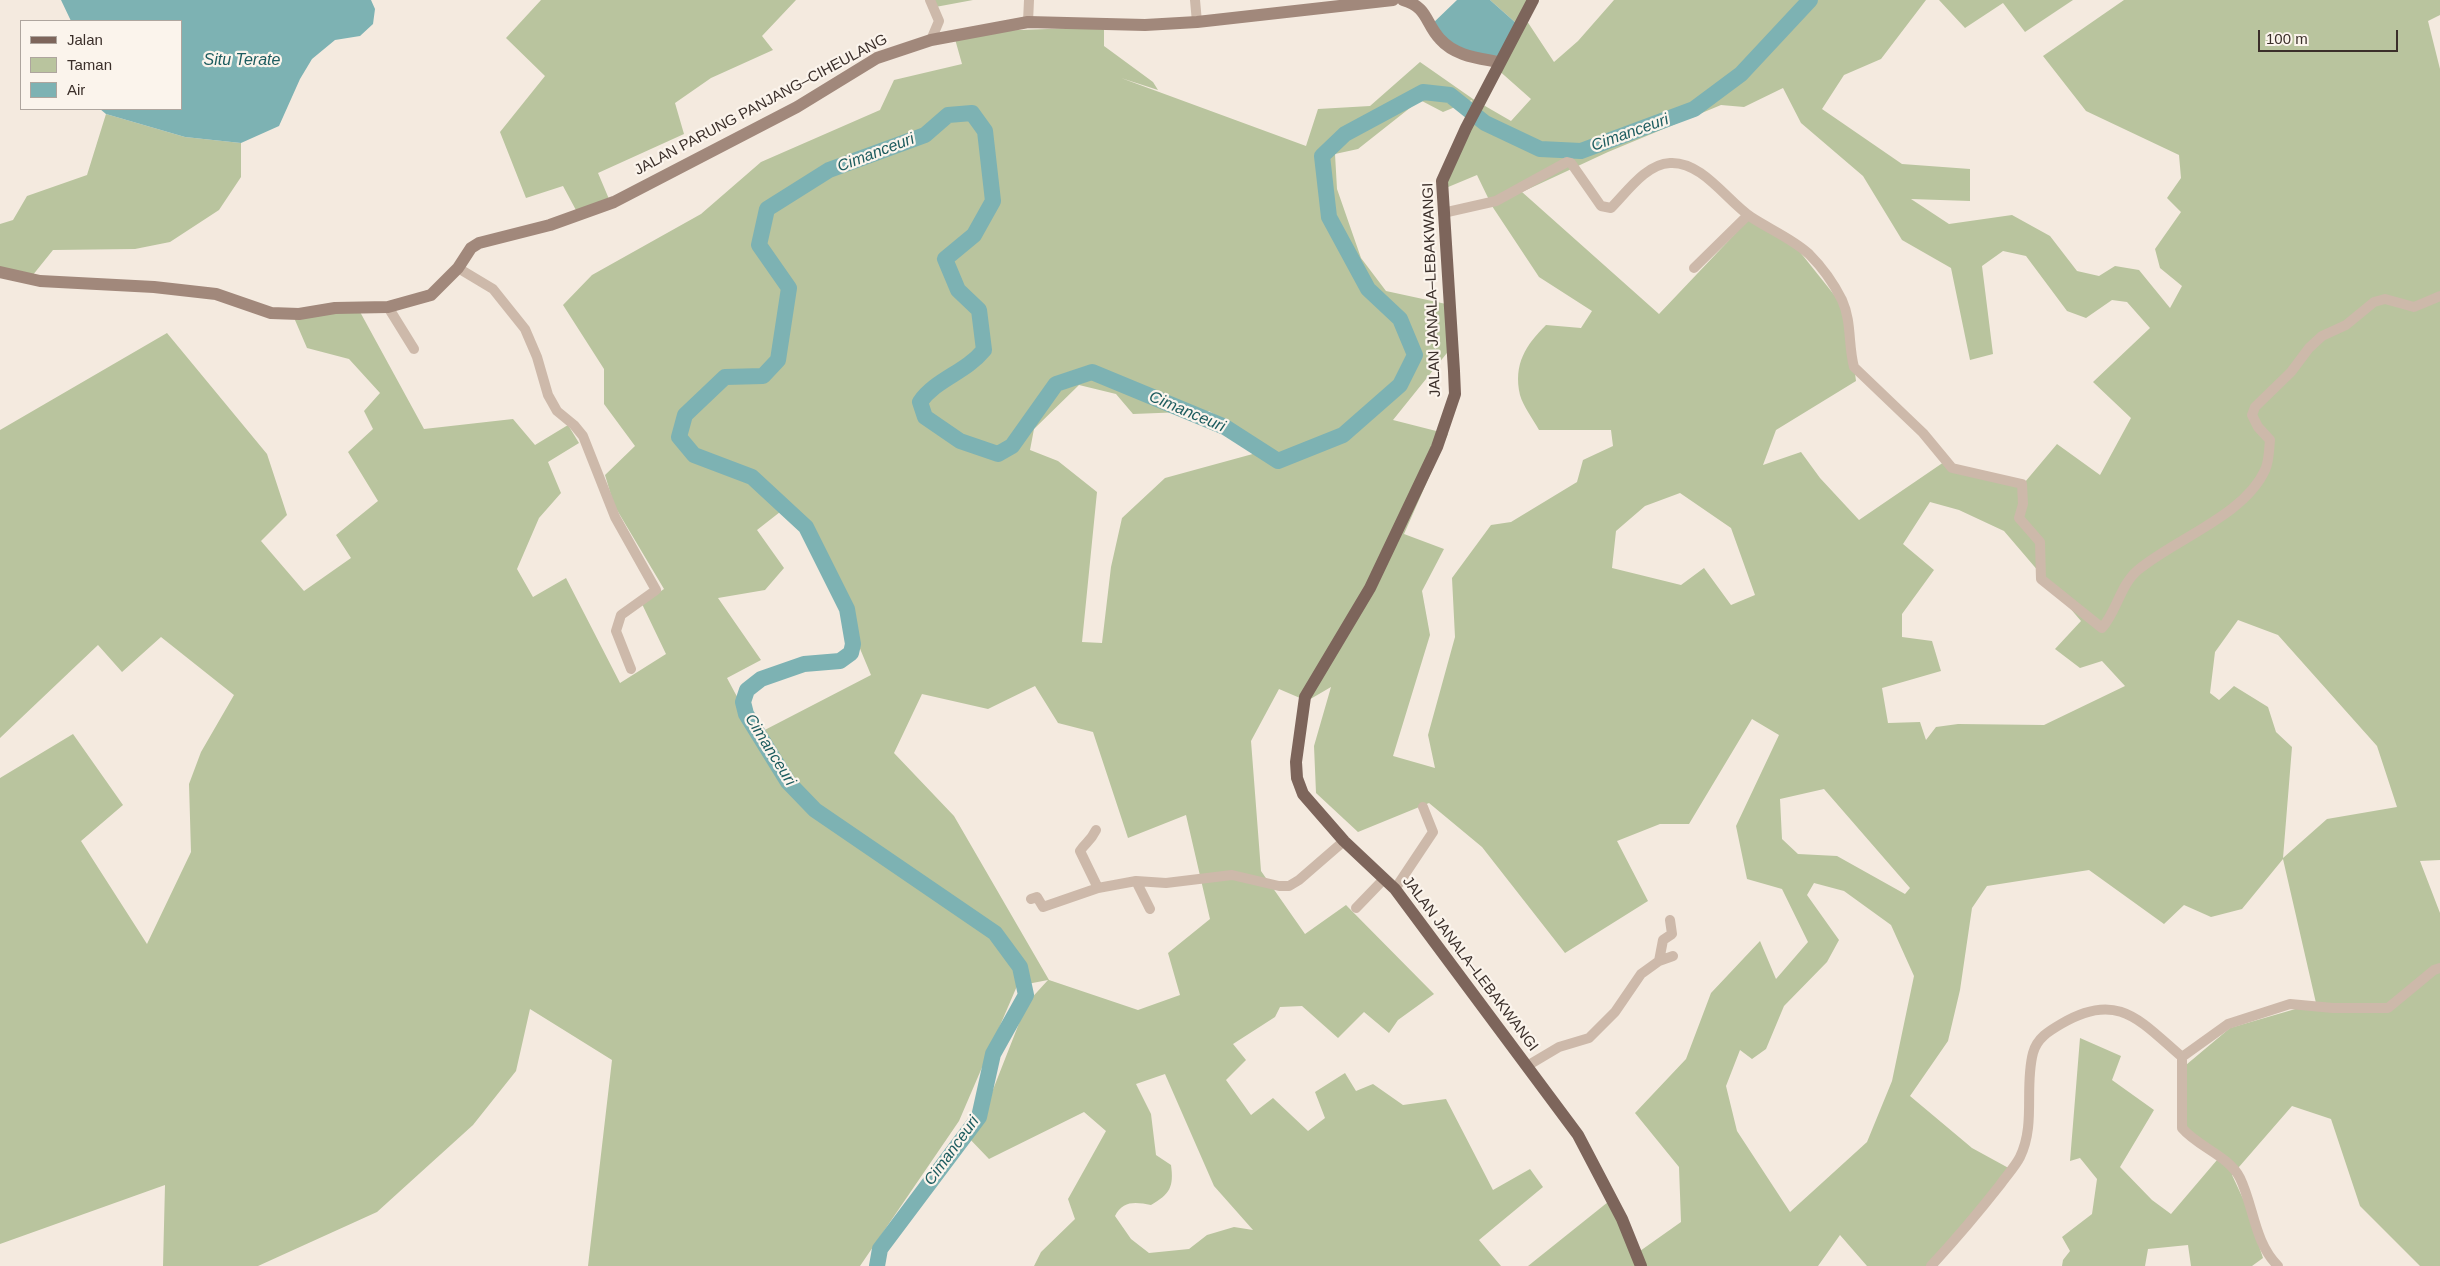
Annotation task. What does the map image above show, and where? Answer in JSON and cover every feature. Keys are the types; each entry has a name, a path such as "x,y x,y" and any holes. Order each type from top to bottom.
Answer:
{"main road":[{"path":"1498,62 1533,0"},
{"name":"JALAN JANALA–LEBAKWANGI","path":"1498,62 1442,181 1455,394 1437,447 1370,588 1305,697 1296,762 1297,778 1303,794 1344,841 1395,890 1578,1135 1591,1156 1622,1219 1641,1266"}],"street":[{"path":"930,0 938,21 931,40"},
{"path":"1028,22 1029,0"},
{"path":"1195,0 1197,22"},
{"name":"JALAN PARUNG PANJANG–CIHEULANG","path":"0,272 40,281 154,287 216,294 281,314 299,314 335,308 388,307 431,295 458,268 471,248 479,243 550,225 614,202 797,107 878,58 931,40 1028,22 1145,25 1197,22 1393,0"},
{"path":"1403,0 1412,2 1424,11 1440,39 1463,55 1498,62"},
{"path":"1443,213 1496,201 1567,162 1571,164 1601,206 1610,208 1652,167 1669,163 1678,164 1698,172 1748,215 1806,252 1826,272 1848,315 1851,355 1854,367 1922,434 1952,468 2022,484 2023,504 2019,518 2040,542 2041,579 2102,628 2112,617 2117,600 2136,571 2246,498 2266,470 2270,440 2258,427 2252,415 2255,407 2291,372 2308,348 2322,336 2346,325 2374,302 2385,300 2414,307 2440,296"},
{"path":"1694,268 1748,215"},
{"path":"458,268 493,288 525,329 537,357 548,395 557,411 574,425 583,436 615,517 656,590 621,615 616,631 631,669"},
{"path":"388,307 414,350"},
{"path":"1395,890 1433,832 1423,807"},
{"path":"1096,830 1091,842 1084,845 1080,851 1098,888"},
{"path":"1031,899 1037,897 1043,907 1098,888 1136,881 1166,883 1240,875 1279,886 1289,886 1299,880 1344,841"},
{"path":"1356,908 1384,879"},
{"path":"1136,881 1150,909"},
{"path":"1659,961 1663,940 1672,934 1670,920"},
{"path":"1527,1066 1559,1047 1589,1038 1615,1012 1641,974 1659,961 1673,956"},
{"path":"2182,1058 2228,1024 2290,1004 2333,1008 2388,1008 2438,967"},
{"path":"1931,1266 1972,1222 2019,1159 2030,1121 2034,1050 2044,1033 2086,1011 2096,1009 2118,1010 2142,1023 2182,1058"},
{"path":"2182,1058 2180,1121 2182,1128 2189,1136 2229,1165 2240,1177 2260,1240 2278,1266"}],"green space":[{"path":"541,0 796,0 762,36 773,50 711,78 675,103 684,134 598,173 609,199 577,212 563,186 526,198 500,132 545,76 506,38"},
{"path":"927,0 973,0 930,8"},
{"path":"1490,0 1533,0 1523,15 1554,62 1578,41 1614,0 1926,0 1881,59 1844,75 1822,109 1902,164 1970,169 1970,201 1911,199 1949,224 2012,215 2050,236 2077,271 2099,276 2115,266 2139,270 2170,308 2182,286 2160,268 2155,249 2181,212 2167,198 2181,178 2179,155 2086,111 2043,56 2124,0 2440,0 2440,15 2428,21 2440,69 2440,860 2420,861 2440,913 2440,1266 2420,1266 2360,1206 2331,1119 2292,1106 2232,1175 2245,1203 2263,1258 2252,1266 2191,1266 2188,1245 2148,1249 2145,1266 2062,1266 2063,1260 2070,1251 2062,1237 2092,1214 2097,1179 2080,1158 2070,1161 2080,1038 2121,1056 2112,1080 2154,1110 2120,1167 2152,1200 2171,1214 2217,1160 2184,1124 2180,1070 2230,1028 2316,1003 2283,859 2242,909 2211,917 2184,905 2164,924 2089,870 1987,886 1972,908 1960,990 1948,1041 1910,1096 1972,1148 2014,1171 1932,1266 1867,1266 1840,1235 1818,1266 1528,1266 1613,1198 1640,1251 1681,1222 1679,1167 1635,1113 1686,1059 1711,993 1760,941 1776,979 1808,942 1782,889 1747,879 1736,826 1779,735 1752,719 1689,824 1660,824 1617,841 1648,901 1565,953 1482,847 1429,803 1358,832 1316,793 1314,746 1331,687 1307,701 1279,689 1251,741 1261,871 1305,934 1346,905 1434,994 1398,1020 1389,1033 1364,1012 1338,1038 1302,1006 1280,1007 1275,1017 1233,1044 1246,1060 1226,1080 1251,1115 1273,1098 1308,1131 1325,1118 1315,1092 1345,1073 1356,1091 1373,1084 1403,1105 1446,1099 1493,1190 1530,1169 1543,1187 1479,1240 1501,1266 1034,1266 1041,1252 1075,1219 1068,1199 1106,1131 1084,1112 989,1159 965,1134 985,1110 1027,1003 1048,980 1017,986 959,1121 860,1266 588,1266 612,1060 530,1009 516,1071 473,1125 377,1212 258,1266 163,1266 165,1185 0,1244 0,778 73,734 123,805 81,841 147,944 191,852 189,784 201,752 234,695 161,637 122,672 98,645 0,738 0,430 167,333 267,454 287,515 261,541 304,591 351,558 336,535 378,501 348,452 373,429 364,411 380,393 349,359 307,348 292,313 359,310 424,429 513,419 535,445 568,425 579,443 548,462 561,493 539,518 517,569 533,597 566,578 620,683 666,654 642,604 664,589 614,505 605,475 635,446 604,404 604,369 563,305 592,275 701,214 761,162 880,110 894,80 962,64 955,39 991,31 1104,27 1104,46 1153,82 1158,90 1121,78 1306,146 1318,109 1370,106 1420,62 1473,99 1511,121 1531,99 1496,68 1517,24","holes":["1783,88 1801,123 1863,176 1902,240 1951,268 1970,360 1993,354 1982,266 2003,251 2026,256 2067,311 2086,318 2112,300 2127,302 2150,328 2093,382 2131,418 2100,475 2057,444 2025,482 1944,462 1859,520 1820,478 1801,452 1763,465 1776,430 1856,381 1847,311 1796,247 1753,215 1659,314 1522,192 1608,152 1721,105 1744,107","1420,100 1443,112 1472,100 1441,190 1477,175 1492,206 1539,277 1592,311 1581,328 1546,325 1527,348 1523,356 1518,374 1518,384 1521,399 1539,430 1611,430 1613,446 1583,460 1577,482 1511,522 1491,525 1452,578 1455,637 1428,735 1435,768 1393,756 1430,635 1422,591 1444,549 1404,534 1448,434 1393,420 1455,343 1446,304 1386,291 1361,258 1337,189 1335,154 1358,149","1079,385 1116,394 1133,414 1209,411 1271,449 1165,478 1122,518 1111,567 1102,643 1082,642 1097,492 1058,461 1030,450 1034,429","1680,493 1731,528 1755,595 1731,605 1704,568 1681,585 1612,568 1616,531 1645,506","1930,502 1959,510 2004,531 2081,621 2055,649 2080,668 2102,661 2125,686 2044,725 1958,724 1936,727 1926,740 1920,722 1888,723 1882,688 1941,671 1932,641 1902,637 1902,614 1934,570 1903,544","780,512 808,524 871,675 757,734 727,678 761,660 718,598 765,590 784,568 757,530","2238,620 2278,635 2377,746 2397,807 2327,819 2283,858 2292,747 2276,732 2268,707 2234,686 2219,700 2210,693 2215,652","1035,686 1058,723 1093,732 1128,838 1186,815 1210,919 1168,953 1180,995 1138,1010 1049,980 954,816 894,753 922,694 988,709","1824,789 1910,888 1905,894 1837,856 1798,854 1782,839 1780,799","1814,883 1844,891 1891,925 1914,976 1892,1081 1867,1142 1790,1212 1737,1131 1726,1086 1740,1050 1752,1059 1766,1049 1784,1006 1827,962 1839,940 1807,895","1165,1074 1214,1186 1253,1230 1234,1227 1207,1235 1189,1249 1149,1253 1131,1239 1115,1216 1118,1211 1130,1203 1151,1205 1163,1197 1169,1189 1172,1179 1171,1165 1156,1155 1151,1114 1136,1084"]},
{"path":"1939,0 2073,0 2025,32 2003,3 1965,28"},
{"path":"106,114 185,137 241,143 241,177 219,210 170,242 135,249 53,250 28,281 0,276 0,224 13,220 27,196 87,175"}],"water":[{"name":"Situ Terate","path":"61,0 371,0 375,9 373,24 360,36 335,40 312,59 300,79 279,126 241,143 185,137 106,114 101,110 182,110 182,20 71,20"},
{"path":"1457,0 1490,0 1517,24 1499,57 1468,58 1430,26"}],"waterway":[{"name":"Cimanceuri","path":"877,1266 880,1249 979,1117 993,1054 1026,995 1020,967 995,933 815,810 788,782 746,714 743,702 747,690 761,679 804,664 840,661 851,653 853,644 847,609 806,527 752,477 694,455 679,437 685,415 725,377 763,376 778,360 789,288 759,245 767,209 829,170 925,135 948,115 972,113 985,131 993,201 974,235 945,259 958,290 979,310 984,350 968,365 934,387 927,394 920,402 925,417 960,441 998,454 1012,446 1056,384 1092,372 1225,427 1278,461 1343,435 1400,385 1415,355 1400,319 1368,289 1329,217 1322,156 1345,134 1423,92 1450,95 1485,123 1540,149 1581,151 1694,109 1741,74 1810,0"}]}
